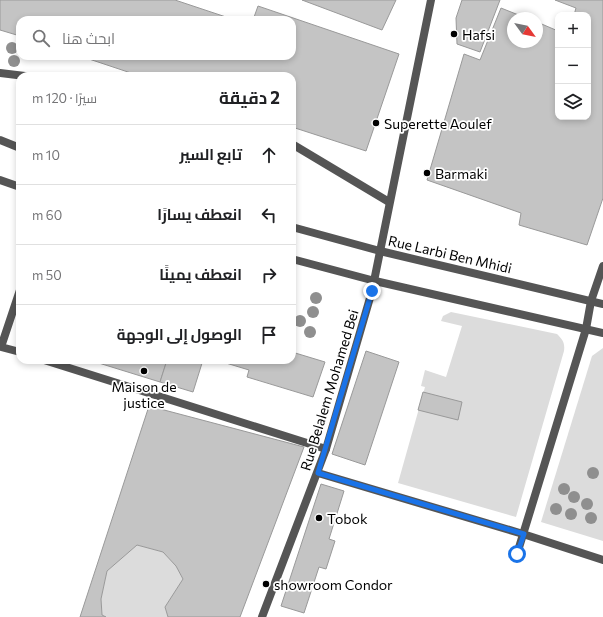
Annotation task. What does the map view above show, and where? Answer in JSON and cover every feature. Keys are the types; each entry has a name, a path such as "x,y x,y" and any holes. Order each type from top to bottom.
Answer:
{"street":[{"name":"Rue Belalem Mohamed Bei","path":"262,617 318,473 375,281 389,202 430,0"},
{"path":"0,73 16,75"},
{"path":"0,140 16,146"},
{"path":"296,146 389,202"},
{"path":"0,180 16,186"},
{"name":"Rue Larbi Ben Mhidi","path":"296,228 380,251 603,304"},
{"path":"296,261 375,281 603,333"},
{"path":"517,554 586,329 591,301 603,266"},
{"path":"16,302 1,347 16,351"},
{"path":"57,364 326,449"},
{"path":"318,473 524,534 603,560"}],"shaded area":[{"path":"451,312 557,334 564,344 564,351 516,517 398,483 425,387 421,386 425,370 446,377 462,326 441,321 443,316"},
{"path":"603,348 603,541 541,522 592,356"},
{"path":"137,545 163,552 176,566 183,579 165,607 168,617 106,617 102,615 101,599 107,571"}],"building":[{"path":"0,0 175,0 223,16 16,16 16,35 0,30"},
{"path":"302,0 396,0 382,30"},
{"path":"462,0 500,0 480,52 457,44 456,18"},
{"path":"555,0 603,0 603,198 587,245 519,225 521,213 427,180 464,54 480,60 501,8 511,12 507,12 507,48 543,48 543,25 555,30 555,120 591,120 591,12 575,12 576,8"},
{"path":"258,6 287,16 254,16"},
{"path":"296,19 399,54 366,151 296,128 296,72 128,72 92,60 296,60"},
{"path":"366,351 399,362 365,465 332,454"},
{"path":"296,353 325,362 313,397 247,377 249,370 229,364 296,364"},
{"name":"Maison de justice","path":"102,364 166,364 160,382"},
{"path":"166,364 202,364 193,392 160,382"},
{"path":"423,392 462,402 458,420 418,410"},
{"path":"149,406 304,447 240,617 168,617 165,607 183,579 176,566 163,552 137,545 107,571 101,599 102,615 106,617 80,617"},
{"path":"321,484 344,491 329,539 335,541 326,569 319,567 304,613 281,606"}],"place":[{"name":"Hafsi","path":"454,34"},
{"name":"Superette Aoulef","path":"376,123"},
{"name":"Barmaki","path":"427,173"},
{"name":"Maison de justice","path":"144,371"},
{"name":"Tobok","path":"319,518"},
{"name":"showroom Condor","path":"266,584"}],"route":[{"path":"372,291 318,473 524,534 517,554"}]}
